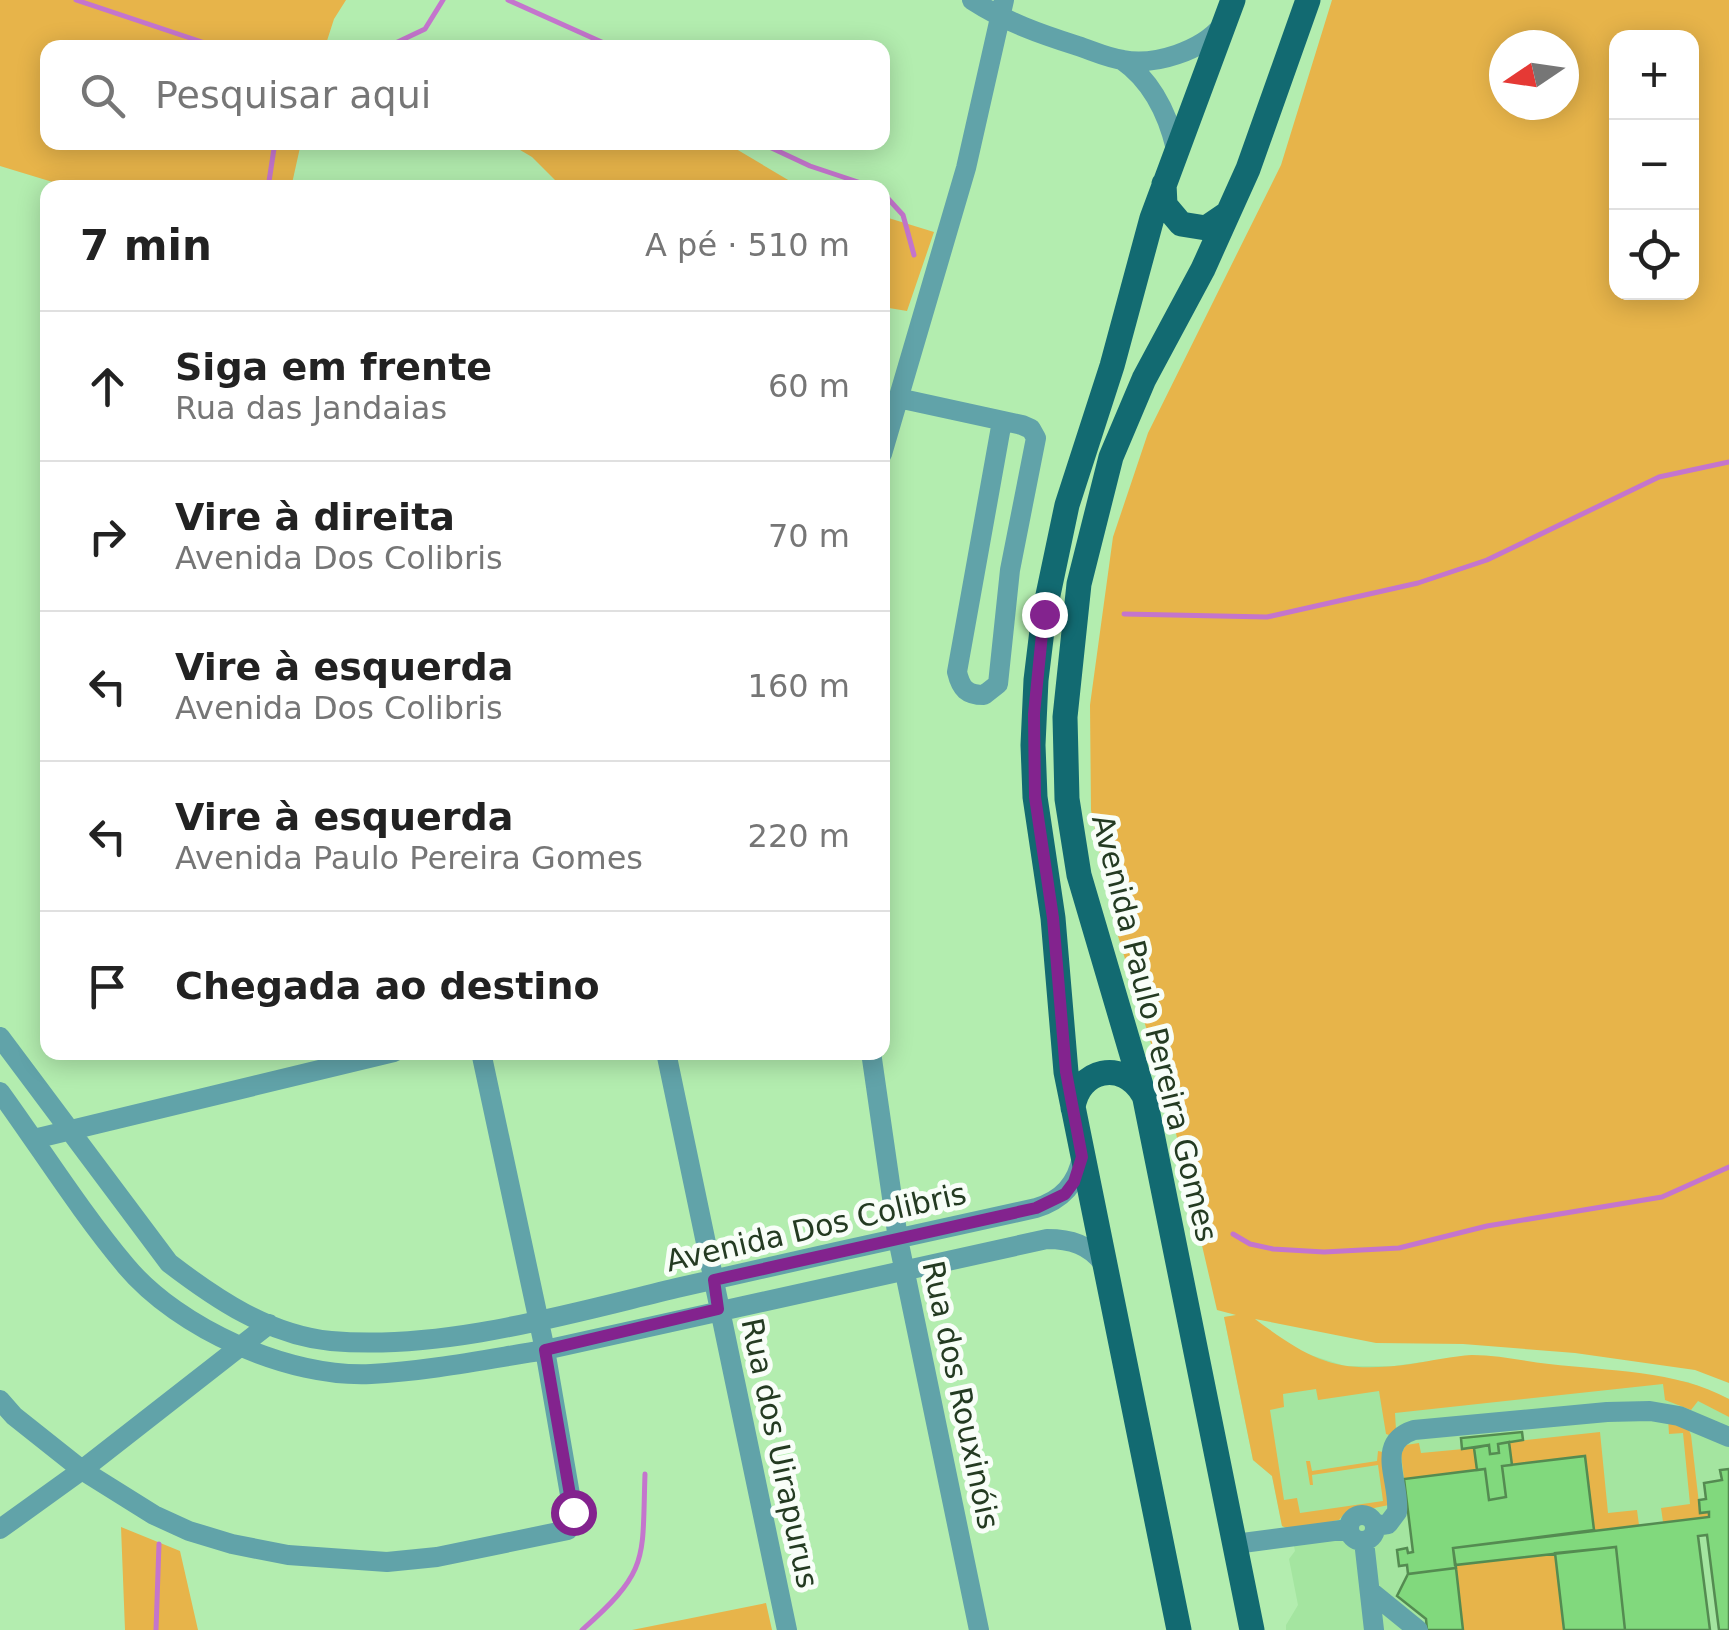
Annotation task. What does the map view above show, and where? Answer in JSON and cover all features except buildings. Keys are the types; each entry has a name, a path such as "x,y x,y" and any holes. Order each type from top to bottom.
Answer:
{"main road":[{"path":"1179,1630 1073,1115 1050,893 1035,797 1033,746 1036,680 1060,529 1165,179 1233,0"},
{"path":"1299,0 1300,28"},
{"name":"Avenida Paulo Pereira Gomes","path":"1250,1625 1145,1099 1091,922 1072,838 1065,757 1068,677 1079,584 1112,457 1138,392 1204,269 1230,209 1308,0"},
{"path":"1165,179 1165,206 1181,224 1206,228 1224,218 1230,209"},
{"path":"1073,1115 1082,1084 1100,1072 1123,1074 1137,1085 1145,1099"}],"street":[{"path":"972,0 1122,60 1161,105 1176,149"},
{"path":"890,422 966,168 1003,10"},
{"path":"1122,60 1147,60 1191,49 1208,41 1222,26"},
{"path":"898,398 1002,421 1031,429 1036,438 1010,570 998,684 984,696 971,695 960,686 956,672 1002,421"},
{"name":"Avenida Dos Colibris","path":"0,1036 169,1263 249,1317 329,1341 431,1338 538,1321 1048,1204 1065,1194 1074,1182 1082,1157"},
{"path":"34,1139 361,1060"},
{"path":"0,1400 14,1416 82,1470 154,1516 189,1531 288,1555 387,1562 437,1557 561,1533 572,1527 573,1512 545,1350 483,1060"},
{"name":"Rua dos Uirapurus","path":"668,1060 787,1630"},
{"name":"Rua dos Rouxinóis","path":"872,1060 898,1239 979,1630"},
{"path":"0,1089 22,1066"},
{"name":"Avenida Dos Colibris","path":"0,1089 128,1268 162,1300 240,1346 328,1372 370,1374 545,1350 718,1309 1053,1239 1080,1244 1092,1250 1104,1264"},
{"path":"0,1529 269,1324"},
{"path":"1235,1544 1363,1532 1388,1524 1398,1512 1392,1446 1399,1436 1414,1430 1650,1411 1679,1416 1729,1437"},
{"path":"1363,1532 1374,1630"},
{"path":"1370,1590 1418,1630"}],"shaded area":[{"path":"0,0 346,0 327,40 40,40 40,150 299,150 293,180 46,180 0,166"},
{"path":"1332,0 1729,0 1729,1383 1695,1370 1575,1353 1463,1344 1376,1343 1255,1319 1311,1355 1345,1365 1386,1367 1472,1355 1641,1373 1687,1382 1729,1399 1729,1417 1698,1401 1691,1410 1665,1400 1663,1384 1395,1413 1396,1430 1389,1435 1379,1391 1318,1400 1316,1389 1283,1394 1284,1407 1270,1410 1284,1500 1297,1498 1300,1513 1383,1501 1378,1465 1312,1475 1310,1485 1306,1461 1310,1461 1312,1471 1377,1461 1378,1451 1383,1452 1389,1505 1344,1514 1339,1520 1297,1530 1282,1526 1272,1476 1253,1460 1224,1317 1236,1315 1217,1310 1168,1099 1114,923 1091,810 1090,705 1113,537 1148,433 1281,165"},
{"path":"520,150 738,150 788,180 555,180"},
{"path":"890,218 934,232 907,311 890,308"},
{"path":"1246,1314 1298,1351 1345,1366 1394,1366 1472,1355 1688,1382 1729,1399 1729,1630 1286,1630 1298,1605 1289,1559 1295,1551 1291,1531 1282,1526 1272,1476 1253,1460 1224,1317"},
{"path":"1668,1418 1688,1428 1691,1435 1700,1512 1709,1512 1709,1517 1663,1522 1661,1508 1690,1504 1683,1433 1669,1434"},
{"path":"1600,1432 1608,1513 1637,1510 1639,1525 1594,1530 1585,1456 1512,1465 1509,1442"},
{"path":"1419,1443 1421,1453 1474,1448 1477,1470 1404,1479 1401,1454 1406,1445"},
{"path":"121,1527 180,1551 198,1630 125,1630"},
{"path":"1555,1553 1563,1630 1463,1630 1455,1565"},
{"path":"766,1603 772,1630 632,1630"}],"waterway":[{"path":"76,0 196,40"},
{"path":"402,40 425,29 443,0"},
{"path":"508,0 597,40"},
{"path":"269,180 274,150"},
{"path":"776,150 852,180"},
{"path":"890,201 903,215 914,255"},
{"path":"1124,614 1267,617 1418,583 1487,560 1659,477 1729,462"},
{"path":"1233,1234 1250,1244 1273,1249 1324,1252 1399,1248 1487,1226 1662,1197 1729,1167"},
{"path":"582,1630 620,1592 638,1562 645,1474"},
{"path":"156,1630 159,1544"}],"route":[{"path":"573,1512 545,1350 718,1309 714,1280 1036,1208 1060,1198 1074,1182 1082,1157 1066,1072 1053,918 1034,772 1036,680 1044,614"}]}
